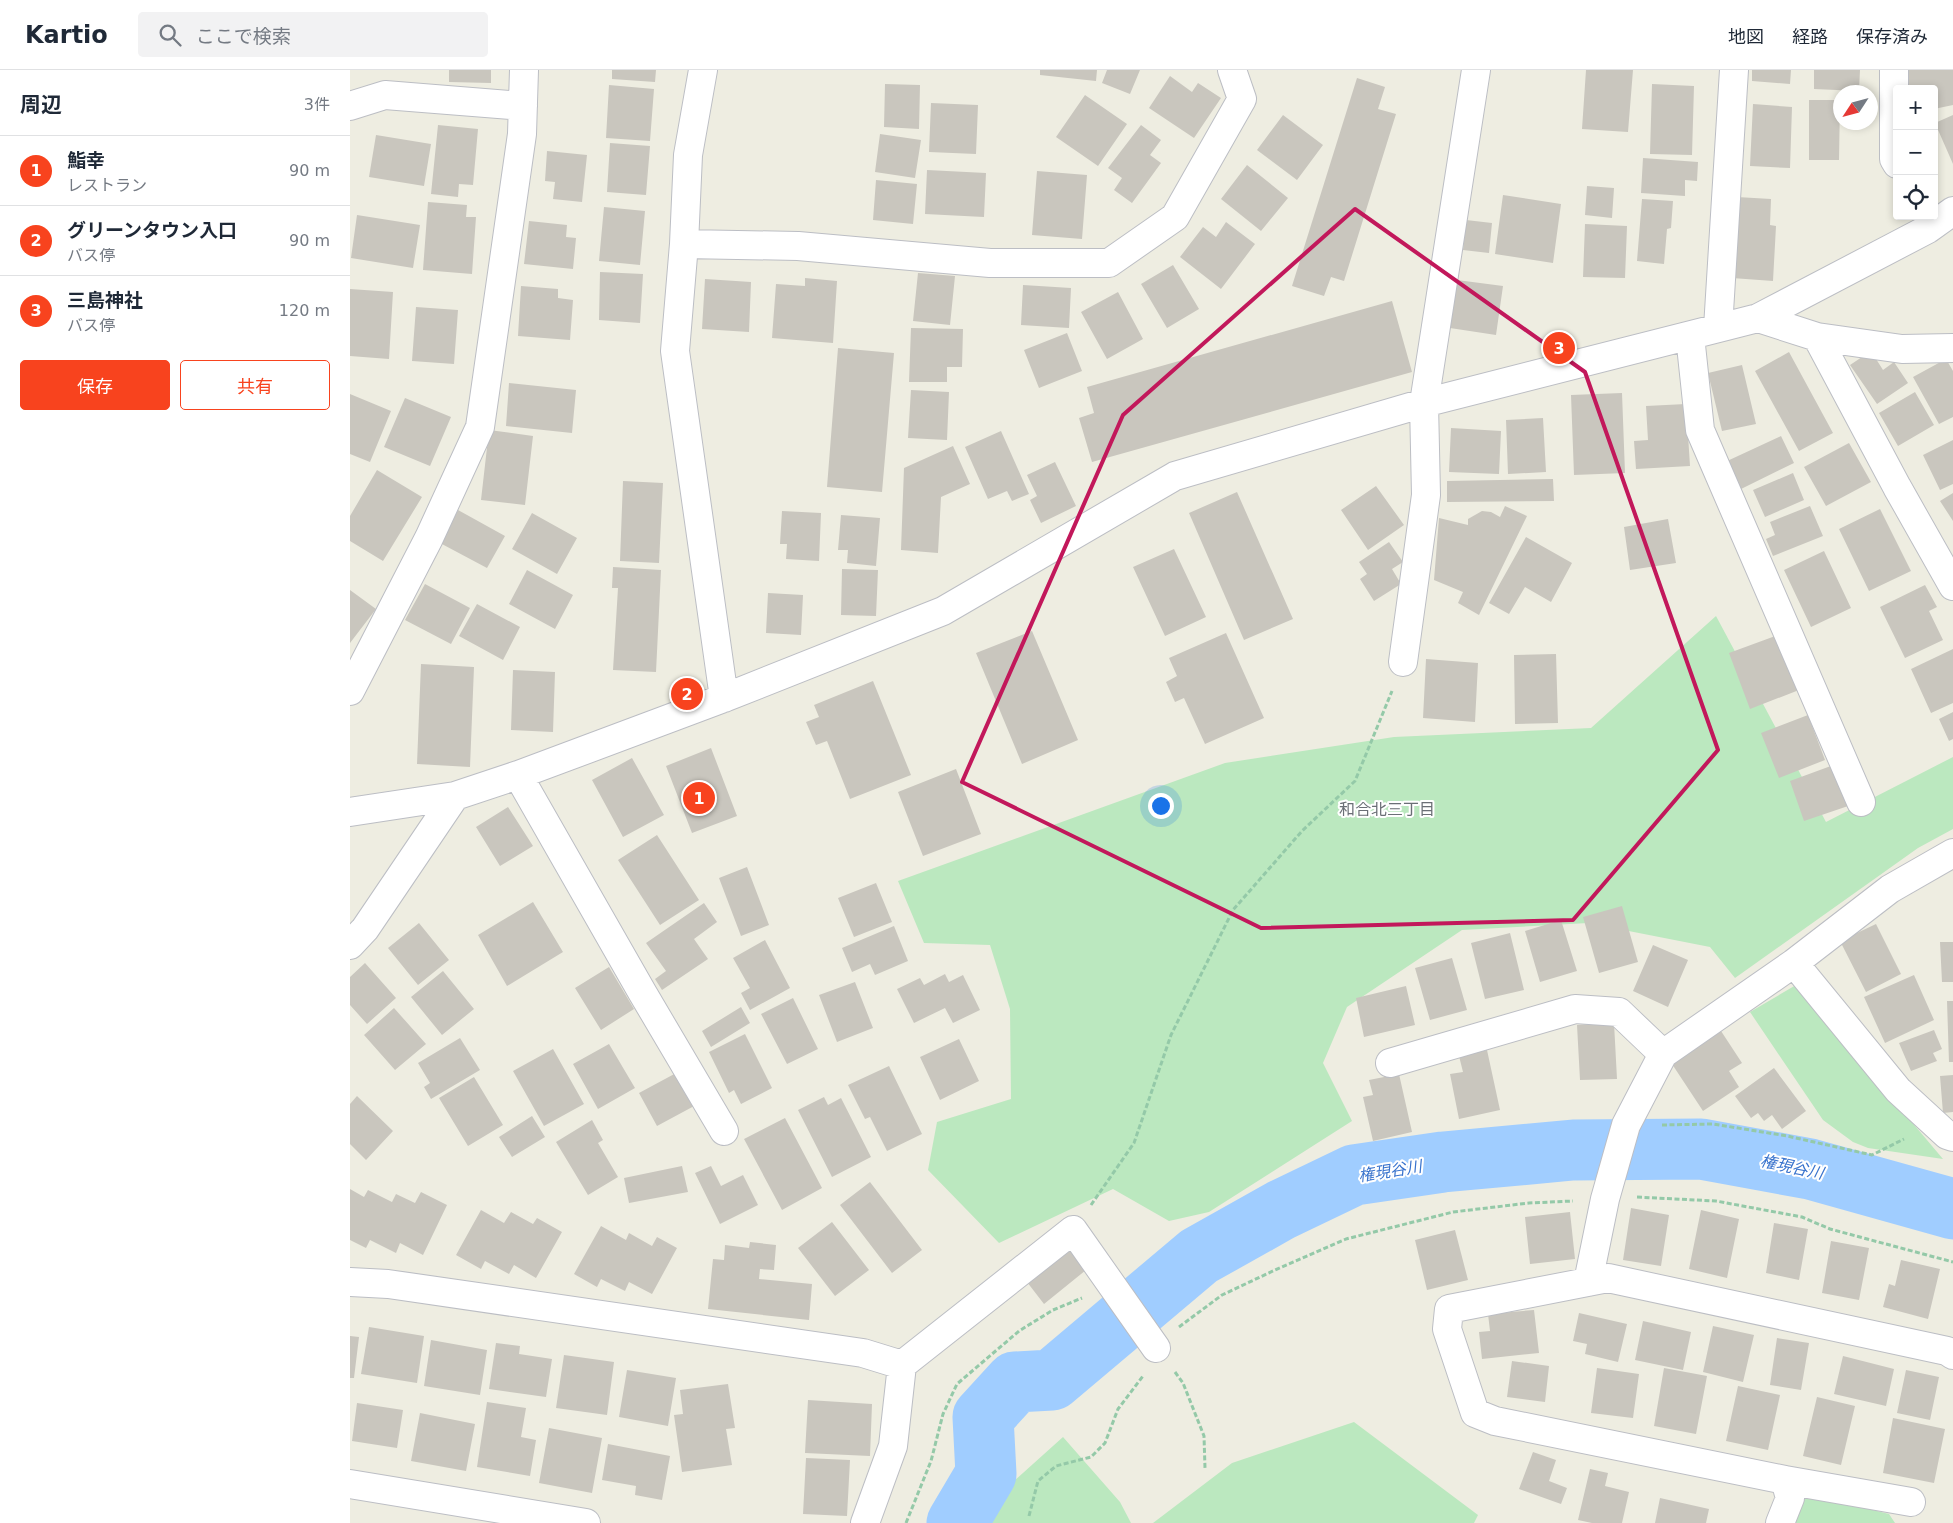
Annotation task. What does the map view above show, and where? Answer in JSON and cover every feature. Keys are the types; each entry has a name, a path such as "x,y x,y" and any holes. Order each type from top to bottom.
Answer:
{"street":[{"path":"350,691 429,538 480,426 521,143 524,70"},
{"path":"703,70 688,155 676,352 724,698"},
{"path":"684,244 798,246 990,263 1109,263 1175,217 1242,99 1232,70"},
{"path":"1403,662 1426,495 1424,403 1476,70"},
{"path":"1718,328 1734,70"},
{"path":"1894,70 1894,130"},
{"path":"350,106 385,95 523,106"},
{"path":"350,812 455,796 518,775 724,698 944,611 1175,476 1424,403 1758,318 1925,222 1953,211"},
{"path":"1758,318 1817,337 1902,349 1953,348"},
{"path":"1690,336 1700,430 1861,802"},
{"path":"1817,337 1897,487 1953,586"},
{"path":"518,775 724,1131"},
{"path":"350,945 365,929 455,796"},
{"path":"1588,1282 1605,1199 1626,1125 1663,1054 1794,963 1890,889 1953,852"},
{"path":"1794,963 1898,1090 1948,1135 1953,1137"},
{"path":"1390,1064 1575,1008 1619,1012 1663,1054"},
{"path":"865,1523 893,1446 902,1365 1073,1230 1156,1348"},
{"path":"1911,1502 1784,1480 1495,1421 1475,1413 1447,1328 1449,1309 1608,1278 1947,1351 1953,1355"},
{"path":"350,1282 388,1284 816,1345 863,1353 902,1365"},
{"path":"1780,1523 1790,1498 1784,1480"},
{"path":"350,1484 577,1522"}],"path":[{"path":"1073,1230 1134,1143 1171,1035 1233,910 1302,831 1355,781 1403,662"},
{"path":"1626,1125 1713,1124 1787,1136 1872,1155 1903,1140 1930,1119"},
{"path":"1029,1516 1038,1481 1056,1466 1092,1457 1105,1443 1118,1409 1142,1379 1156,1348 1175,1330 1222,1295 1346,1240 1453,1212 1529,1203 1641,1197 1716,1201 1802,1217 1830,1229 1953,1262"},
{"path":"906,1523 931,1462 942,1414 956,1384 1019,1330 1053,1310 1091,1294 1110,1282"},
{"path":"1156,1348 1183,1383 1204,1436 1205,1468"}],"highlighted area":[{"path":"1355,209 1585,372 1718,750 1573,920 1261,928 962,782 1123,415"}],"green space":[{"path":"1716,616 1826,822 1953,757 1953,829 1918,848 1735,978 1710,947 1588,923 1462,930 1347,1007 1323,1063 1352,1121 1209,1212 1169,1221 1113,1189 999,1243 928,1170 937,1122 1011,1099 1010,1009 990,945 924,943 898,881 1225,763 1394,737 1591,728"},
{"path":"1796,985 1943,1159 1868,1148 1853,1142 1823,1120 1750,1012"},
{"path":"1354,1422 1478,1515 1474,1523 1153,1523 1232,1463"},
{"path":"1063,1437 1120,1502 1131,1523 983,1523 1005,1489"},
{"path":"1804,1493 1889,1514 1895,1523 1793,1523"}],"building":[{"path":"449,70 491,70 491,83 449,82"},
{"path":"612,70 656,70 655,82 612,79"},
{"path":"1040,70 1097,70 1096,81 1040,75"},
{"path":"1107,70 1140,70 1130,94 1102,83"},
{"path":"1586,70 1633,70 1628,132 1582,129"},
{"path":"1752,70 1791,70 1790,84 1752,81"},
{"path":"1814,70 1860,70 1859,85 1833,85 1833,90 1814,89"},
{"path":"1906,70 1953,70 1953,105 1938,108 1938,85 1909,85"},
{"path":"1170,76 1192,92 1198,83 1221,98 1194,138 1149,108"},
{"path":"1357,78 1385,87 1378,109 1396,114 1344,281 1331,277 1324,296 1292,286"},
{"path":"885,84 920,85 919,129 884,127"},
{"path":"1652,84 1694,86 1692,155 1650,154"},
{"path":"609,85 654,89 650,141 606,138"},
{"path":"1085,95 1127,124 1098,166 1056,137"},
{"path":"1809,100 1833,100 1833,130 1840,130 1839,160 1809,160"},
{"path":"931,103 978,105 976,154 929,152"},
{"path":"1753,104 1792,107 1790,168 1750,166"},
{"path":"1283,115 1323,145 1297,180 1257,150"},
{"path":"1953,115 1953,164 1938,130 1938,122"},
{"path":"438,125 478,129 473,185 459,184 458,197 431,194"},
{"path":"1141,125 1161,140 1150,155 1161,163 1132,203 1114,190 1122,178 1108,168"},
{"path":"880,134 921,140 915,178 875,172"},
{"path":"376,135 431,144 424,186 369,177"},
{"path":"610,143 650,146 646,195 607,192"},
{"path":"547,151 587,155 582,202 553,199 555,182 545,181"},
{"path":"1643,158 1698,162 1697,181 1685,180 1685,196 1641,193"},
{"path":"1247,165 1288,198 1261,231 1221,199"},
{"path":"927,170 986,173 984,217 925,214"},
{"path":"1037,171 1087,175 1082,239 1032,235"},
{"path":"876,180 917,184 913,224 873,220"},
{"path":"1587,186 1614,188 1612,218 1585,215"},
{"path":"1503,195 1561,204 1553,263 1495,254"},
{"path":"1737,197 1771,199 1770,225 1776,226 1773,281 1732,278"},
{"path":"1642,199 1673,201 1671,228 1667,229 1664,264 1637,261"},
{"path":"428,202 467,205 466,217 476,217 472,274 423,270"},
{"path":"604,207 645,211 640,265 599,261"},
{"path":"357,215 420,225 413,268 351,258"},
{"path":"1466,220 1492,223 1489,253 1463,250"},
{"path":"529,221 567,225 566,237 576,238 573,269 524,264"},
{"path":"1226,222 1255,244 1221,289 1180,257 1203,227 1216,237"},
{"path":"1585,224 1627,226 1625,278 1583,277"},
{"path":"1173,265 1199,309 1167,328 1141,284"},
{"path":"600,272 643,274 640,323 599,320"},
{"path":"918,273 955,276 950,325 913,321"},
{"path":"805,278 837,281 833,343 772,338 776,284 805,286"},
{"path":"705,279 751,282 749,332 702,329"},
{"path":"1457,280 1503,286 1496,335 1450,328"},
{"path":"1023,285 1071,288 1069,328 1021,325"},
{"path":"521,286 558,289 558,298 573,300 570,340 518,336"},
{"path":"350,289 393,292 389,359 350,356"},
{"path":"1118,292 1143,339 1107,359 1081,312"},
{"path":"1392,301 1412,372 1092,462 1079,418 1094,413 1087,387"},
{"path":"416,307 458,310 454,364 412,361"},
{"path":"911,328 963,329 962,367 947,367 947,382 909,382"},
{"path":"1067,333 1082,371 1039,388 1024,350"},
{"path":"838,348 894,353 882,492 827,487"},
{"path":"1871,351 1883,370 1894,362 1908,383 1877,404 1850,365"},
{"path":"1789,352 1833,433 1799,451 1755,371"},
{"path":"1946,359 1953,371 1953,417 1939,424 1913,377"},
{"path":"1742,365 1756,424 1722,431 1708,373"},
{"path":"509,383 576,390 572,433 506,426"},
{"path":"911,390 949,392 947,440 908,438"},
{"path":"1915,392 1934,425 1898,446 1879,413"},
{"path":"1622,393 1625,473 1574,475 1571,395"},
{"path":"350,394 391,411 370,462 350,454"},
{"path":"405,398 451,417 430,466 384,447"},
{"path":"1686,404 1690,466 1636,469 1634,441 1648,440 1646,406"},
{"path":"1543,418 1546,472 1508,474 1506,420"},
{"path":"1451,428 1501,431 1499,474 1449,472"},
{"path":"489,430 533,436 525,505 481,500"},
{"path":"1001,431 1029,494 1012,501 1007,491 988,499 965,447"},
{"path":"1781,436 1794,463 1739,490 1725,462"},
{"path":"1953,440 1953,484 1940,490 1923,455"},
{"path":"1849,443 1871,482 1826,506 1804,467"},
{"path":"953,446 970,484 941,497 938,553 901,550 904,468"},
{"path":"1055,462 1076,506 1041,523 1030,500 1037,496 1027,475"},
{"path":"377,470 422,497 383,561 350,541 350,516"},
{"path":"1793,473 1804,500 1765,517 1753,490"},
{"path":"1553,479 1554,501 1447,502 1447,481"},
{"path":"623,481 663,483 659,563 620,561"},
{"path":"1376,486 1404,525 1368,550 1341,510"},
{"path":"1237,492 1293,619 1244,640 1189,513"},
{"path":"1953,493 1953,521 1940,501"},
{"path":"1505,506 1527,516 1479,615 1458,603 1463,592 1434,580 1439,518 1468,525 1468,519 1482,511 1491,512 1500,517"},
{"path":"1810,506 1823,536 1773,556 1766,539 1775,535 1770,522"},
{"path":"1880,509 1911,571 1869,591 1839,529"},
{"path":"458,510 505,536 487,568 440,543"},
{"path":"782,511 821,513 819,561 786,559 787,544 780,544"},
{"path":"532,513 577,538 557,574 512,549"},
{"path":"841,515 880,518 876,566 847,563 848,550 838,550"},
{"path":"1668,519 1676,563 1630,570 1624,527"},
{"path":"1526,537 1572,563 1551,602 1525,587 1509,614 1489,603"},
{"path":"1389,542 1403,562 1392,569 1401,584 1374,601 1360,579 1367,574 1359,562"},
{"path":"1174,549 1206,617 1165,636 1133,567"},
{"path":"1824,551 1851,608 1811,627 1784,570"},
{"path":"613,567 661,570 656,672 613,670 618,588 612,588"},
{"path":"842,569 878,570 876,616 841,615"},
{"path":"527,570 573,595 555,629 509,604"},
{"path":"425,584 470,608 451,644 405,620"},
{"path":"1925,585 1937,607 1929,611 1943,640 1905,658 1880,607"},
{"path":"350,590 376,609 350,643"},
{"path":"768,593 803,595 801,635 766,633"},
{"path":"477,604 520,627 503,660 459,636"},
{"path":"1032,631 1078,740 1022,764 976,653"},
{"path":"1226,633 1264,718 1205,744 1184,698 1175,702 1166,682 1177,676 1169,658"},
{"path":"1778,635 1799,690 1750,709 1729,653"},
{"path":"1953,649 1953,703 1931,713 1911,669"},
{"path":"1556,654 1558,723 1515,724 1514,655"},
{"path":"1426,659 1478,663 1475,722 1423,718"},
{"path":"421,664 474,667 470,767 417,764"},
{"path":"513,670 555,672 553,732 511,730"},
{"path":"873,681 911,775 850,799 827,741 816,745 806,722 819,717 814,705"},
{"path":"1953,712 1953,739 1949,741 1939,719"},
{"path":"1808,715 1825,760 1779,778 1761,733"},
{"path":"711,748 737,816 692,833 666,766"},
{"path":"632,758 664,815 623,837 592,780"},
{"path":"1839,763 1854,804 1804,821 1790,781"},
{"path":"956,769 981,834 923,856 898,792"},
{"path":"508,807 533,846 500,866 476,827"},
{"path":"657,835 699,900 660,925 618,860"},
{"path":"747,867 769,925 741,936 719,878"},
{"path":"876,883 892,922 854,937 838,898"},
{"path":"533,902 563,952 507,986 478,935"},
{"path":"704,903 717,922 694,939 708,959 662,990 655,979 666,971 646,943"},
{"path":"1622,906 1638,962 1599,973 1583,917"},
{"path":"1561,920 1577,971 1540,982 1525,931"},
{"path":"419,923 449,960 418,985 388,948"},
{"path":"1876,924 1901,974 1866,992 1840,941"},
{"path":"894,926 908,961 875,975 870,964 852,972 842,948"},
{"path":"1510,933 1524,990 1485,999 1471,943"},
{"path":"765,940 790,988 750,1010 741,993 750,988 733,958"},
{"path":"1940,942 1953,942 1953,982 1942,982"},
{"path":"1653,945 1688,960 1668,1007 1633,991"},
{"path":"1452,958 1467,1010 1430,1020 1415,968"},
{"path":"365,963 396,998 367,1024 350,1005 350,977"},
{"path":"609,967 634,1009 601,1030 575,988"},
{"path":"443,971 474,1009 442,1035 411,997"},
{"path":"945,974 949,982 963,975 980,1010 953,1023 945,1008 914,1023 897,989 920,978 924,985"},
{"path":"1914,975 1934,1020 1885,1043 1864,997"},
{"path":"855,982 873,1028 837,1042 819,995"},
{"path":"1406,986 1415,1025 1364,1037 1356,998"},
{"path":"793,998 818,1049 787,1064 761,1014"},
{"path":"1947,1001 1953,1001 1953,1062 1949,1062"},
{"path":"741,1007 750,1023 711,1047 702,1031"},
{"path":"394,1008 426,1044 395,1070 364,1035"},
{"path":"1614,1023 1617,1079 1580,1080 1577,1025"},
{"path":"1934,1030 1942,1049 1933,1053 1937,1061 1911,1071 1899,1043"},
{"path":"1721,1031 1742,1063 1729,1071 1739,1087 1703,1111 1672,1064"},
{"path":"745,1034 772,1088 741,1104 734,1090 729,1093 709,1052"},
{"path":"460,1038 480,1070 431,1099 424,1087 430,1083 418,1063"},
{"path":"959,1039 979,1081 940,1100 920,1057"},
{"path":"609,1044 635,1088 598,1109 573,1064"},
{"path":"553,1049 584,1104 544,1126 513,1071"},
{"path":"1487,1050 1500,1110 1459,1119 1450,1074 1463,1072 1459,1056"},
{"path":"889,1066 922,1134 887,1151 870,1117 865,1119 848,1085"},
{"path":"1774,1068 1806,1111 1782,1129 1772,1115 1764,1121 1758,1113 1751,1118 1735,1096"},
{"path":"678,1072 696,1105 657,1126 639,1093"},
{"path":"1399,1074 1412,1132 1373,1141 1363,1097 1373,1095 1369,1080"},
{"path":"1953,1075 1953,1112 1943,1113 1940,1076"},
{"path":"474,1077 503,1125 468,1146 439,1098"},
{"path":"357,1096 393,1131 366,1160 350,1144 350,1104"},
{"path":"824,1097 828,1105 841,1098 871,1157 832,1177 798,1110"},
{"path":"532,1116 545,1137 512,1157 499,1137"},
{"path":"785,1118 822,1188 782,1210 744,1139"},
{"path":"592,1120 603,1140 598,1143 618,1177 588,1195 556,1142"},
{"path":"682,1166 688,1192 629,1203 624,1178"},
{"path":"711,1166 721,1186 743,1175 758,1205 720,1224 695,1173"},
{"path":"870,1182 922,1250 892,1273 840,1205"},
{"path":"350,1189 364,1197 368,1190 392,1202 396,1194 415,1203 421,1192 447,1205 423,1255 400,1243 396,1253 370,1240 366,1248 350,1240"},
{"path":"1631,1208 1669,1215 1661,1266 1623,1260"},
{"path":"481,1210 504,1223 511,1212 533,1224 537,1218 562,1232 536,1278 514,1265 509,1274 485,1261 481,1269 456,1255"},
{"path":"1701,1210 1739,1219 1727,1278 1689,1269"},
{"path":"1570,1212 1575,1259 1530,1264 1525,1217"},
{"path":"832,1222 869,1270 835,1296 798,1248"},
{"path":"1774,1223 1808,1229 1799,1280 1766,1273"},
{"path":"601,1226 626,1240 629,1233 652,1246 657,1237 677,1248 652,1294 629,1282 625,1291 601,1279 597,1287 574,1274"},
{"path":"1455,1230 1468,1280 1427,1290 1415,1240"},
{"path":"1831,1241 1869,1248 1859,1300 1822,1293"},
{"path":"750,1242 776,1245 774,1270 760,1269 759,1279 812,1284 809,1320 708,1309 713,1259 724,1260 725,1245 749,1248"},
{"path":"1069,1248 1086,1270 1044,1304 1027,1282"},
{"path":"1901,1260 1940,1269 1928,1319 1883,1307 1889,1284 1895,1286"},
{"path":"1534,1310 1539,1353 1482,1359 1479,1332 1490,1331 1488,1314"},
{"path":"1579,1313 1627,1324 1618,1362 1585,1354 1587,1344 1573,1341"},
{"path":"1643,1321 1691,1332 1683,1370 1635,1360"},
{"path":"1713,1326 1754,1335 1743,1382 1703,1372"},
{"path":"369,1327 424,1336 417,1383 361,1374"},
{"path":"350,1336 359,1337 354,1378 350,1378"},
{"path":"1777,1338 1809,1343 1801,1390 1770,1385"},
{"path":"431,1340 487,1350 480,1395 424,1386"},
{"path":"496,1343 520,1346 519,1354 552,1359 546,1397 489,1389"},
{"path":"564,1355 614,1362 607,1415 556,1408"},
{"path":"1843,1356 1894,1369 1886,1406 1834,1394"},
{"path":"1512,1361 1549,1366 1545,1402 1507,1397"},
{"path":"1597,1368 1639,1374 1633,1418 1591,1413"},
{"path":"1664,1368 1707,1376 1696,1434 1654,1426"},
{"path":"627,1370 676,1378 668,1426 619,1417"},
{"path":"1906,1370 1939,1377 1930,1420 1897,1413"},
{"path":"728,1384 735,1428 726,1429 732,1465 682,1472 674,1415 683,1414 680,1390"},
{"path":"1738,1386 1780,1395 1768,1450 1726,1441"},
{"path":"1817,1397 1855,1406 1841,1465 1803,1456"},
{"path":"808,1400 872,1404 870,1456 805,1453"},
{"path":"487,1402 526,1408 521,1437 536,1440 530,1476 477,1467"},
{"path":"357,1403 403,1410 397,1448 352,1441"},
{"path":"420,1413 475,1424 466,1471 411,1461"},
{"path":"1893,1418 1945,1429 1934,1483 1883,1473"},
{"path":"549,1428 602,1438 592,1493 539,1483"},
{"path":"608,1444 670,1456 662,1500 635,1495 636,1486 602,1480"},
{"path":"1533,1452 1556,1460 1549,1481 1567,1488 1561,1504 1519,1489"},
{"path":"806,1458 850,1460 847,1516 803,1514"},
{"path":"1590,1469 1608,1473 1605,1486 1629,1492 1622,1523 1592,1523 1578,1520"},
{"path":"1660,1498 1709,1509 1706,1523 1655,1523"}],"waterway":[{"name":"権現谷川","path":"957,1523 986,1474 983,1417 1015,1382 1052,1380 1199,1256 1281,1210 1354,1175 1443,1162 1573,1150 1701,1149 1810,1169 1953,1209"}],"place":[{"name":"三島神社","path":"1559,348"},
{"name":"グリーンタウン入口","path":"687,694"},
{"name":"鮨幸","path":"699,798"}],"district":[{"name":"和合北三丁目","path":"1387,809"}]}
